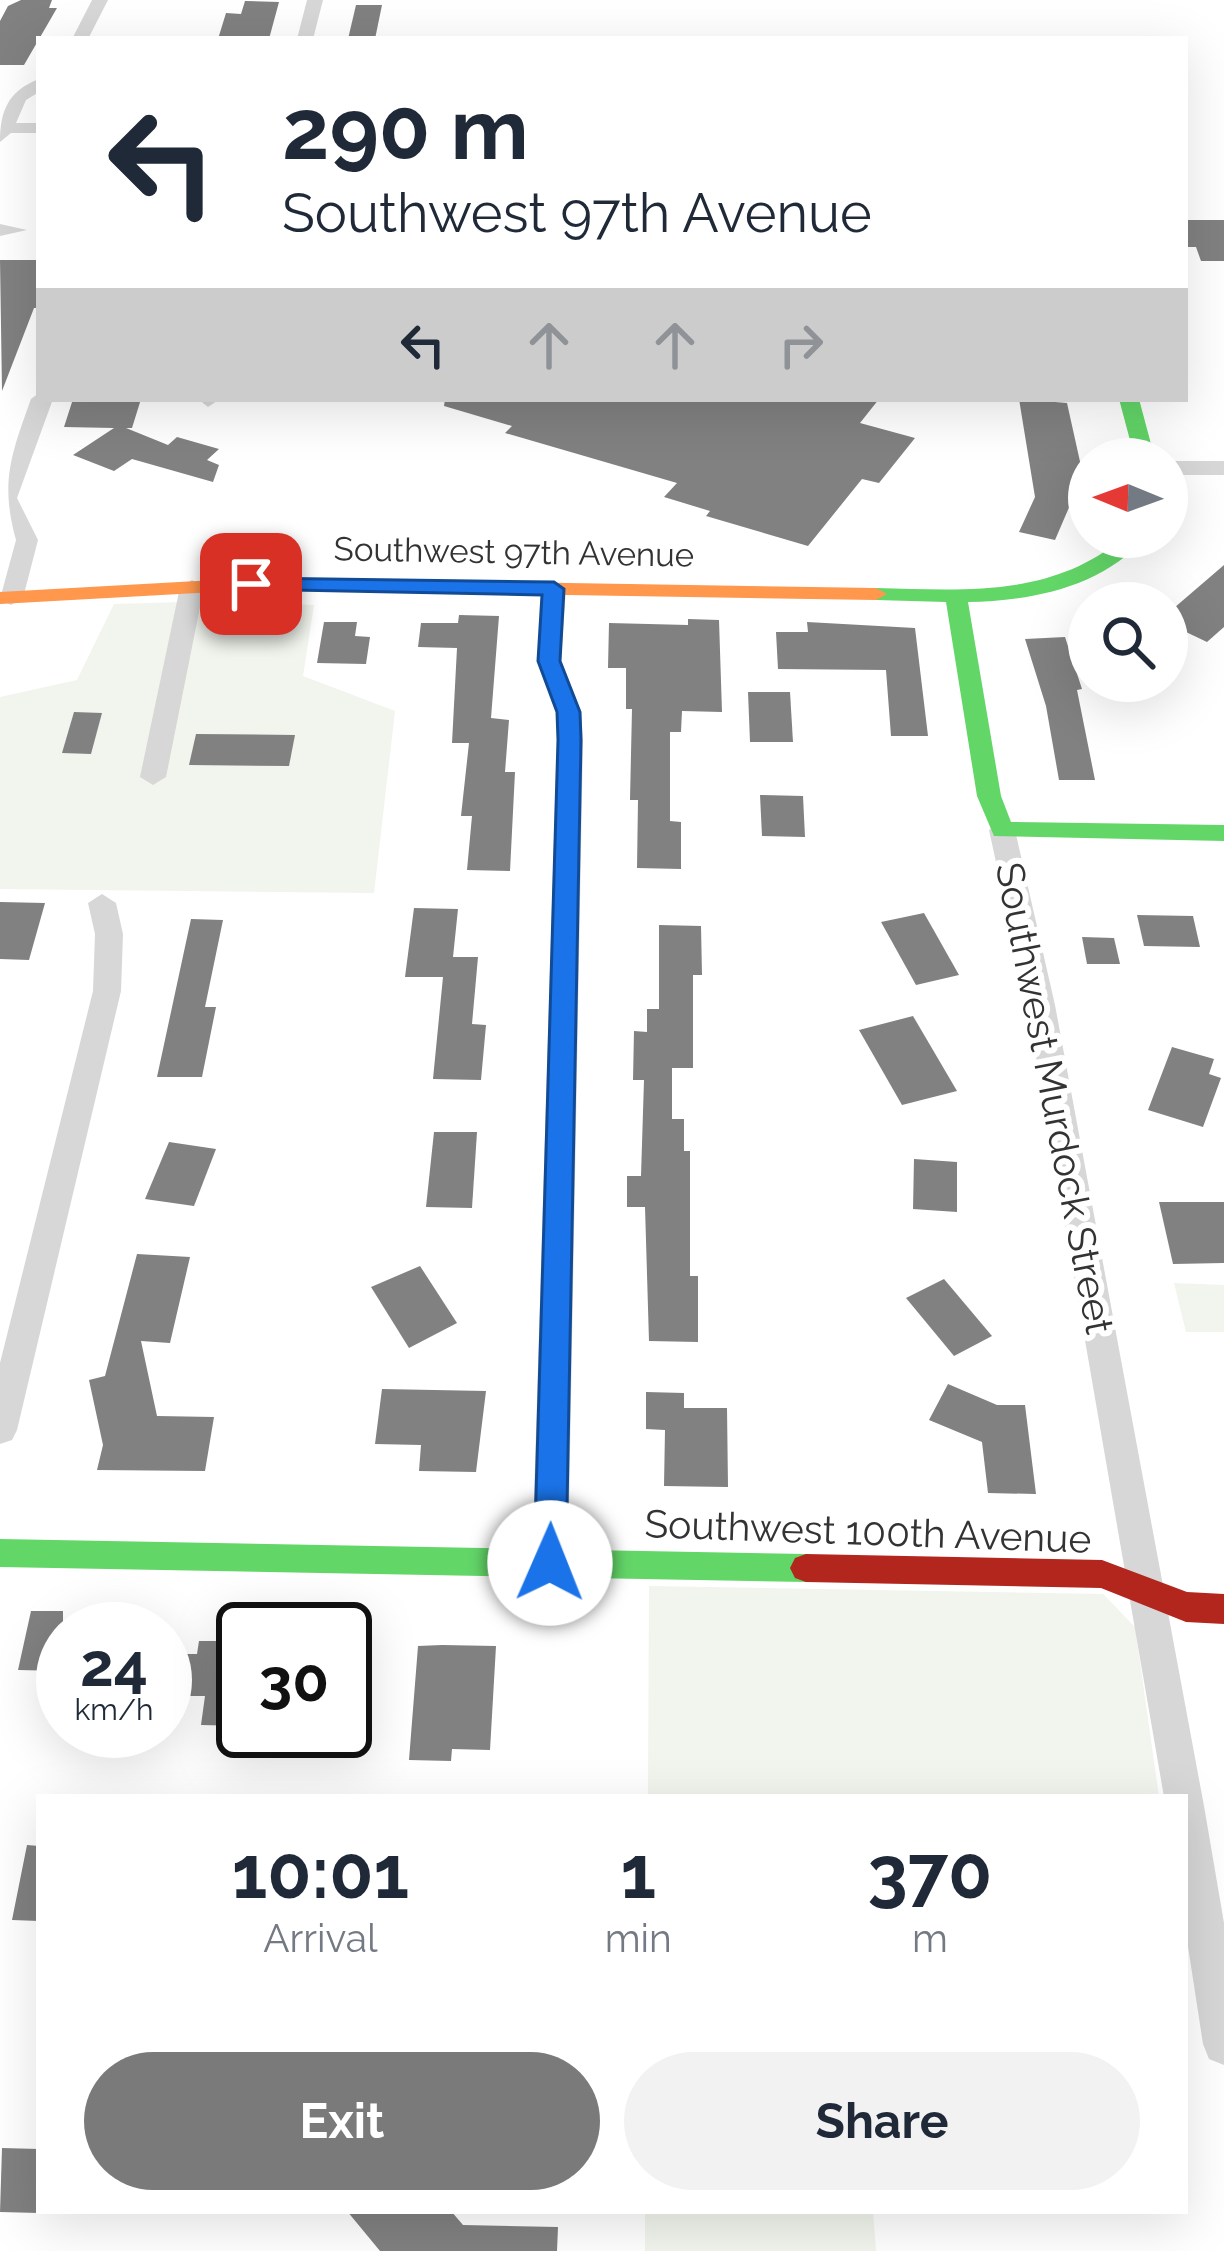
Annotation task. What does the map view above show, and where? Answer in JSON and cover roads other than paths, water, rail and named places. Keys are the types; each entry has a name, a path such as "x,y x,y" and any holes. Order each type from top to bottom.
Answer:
{"street":[{"path":"82,36 100,0"},
{"path":"306,36 315,0"},
{"path":"1,131 19,97 36,86"},
{"path":"1,131 36,128"},
{"path":"5,598 27,540 6,498 41,402"},
{"path":"1130,402 1139,438"},
{"path":"1188,468 1224,468"},
{"path":"956,596 1067,584 1114,558"},
{"path":"153,777 192,587"},
{"name":"Southwest 97th Avenue","path":"5,598 192,587 956,596"},
{"path":"550,1563 570,740 569,712 549,661 554,589"},
{"name":"Southwest Murdock Street","path":"956,596 989,796 1002,830 1041,1005 1183,1794"},
{"path":"1002,830 1224,833"},
{"path":"0,1430 107,992 109,934 102,903"},
{"name":"Southwest 100th Avenue","path":"0,1553 1102,1574 1186,1607 1224,1609"},
{"path":"1188,1825 1224,2044"}]}
